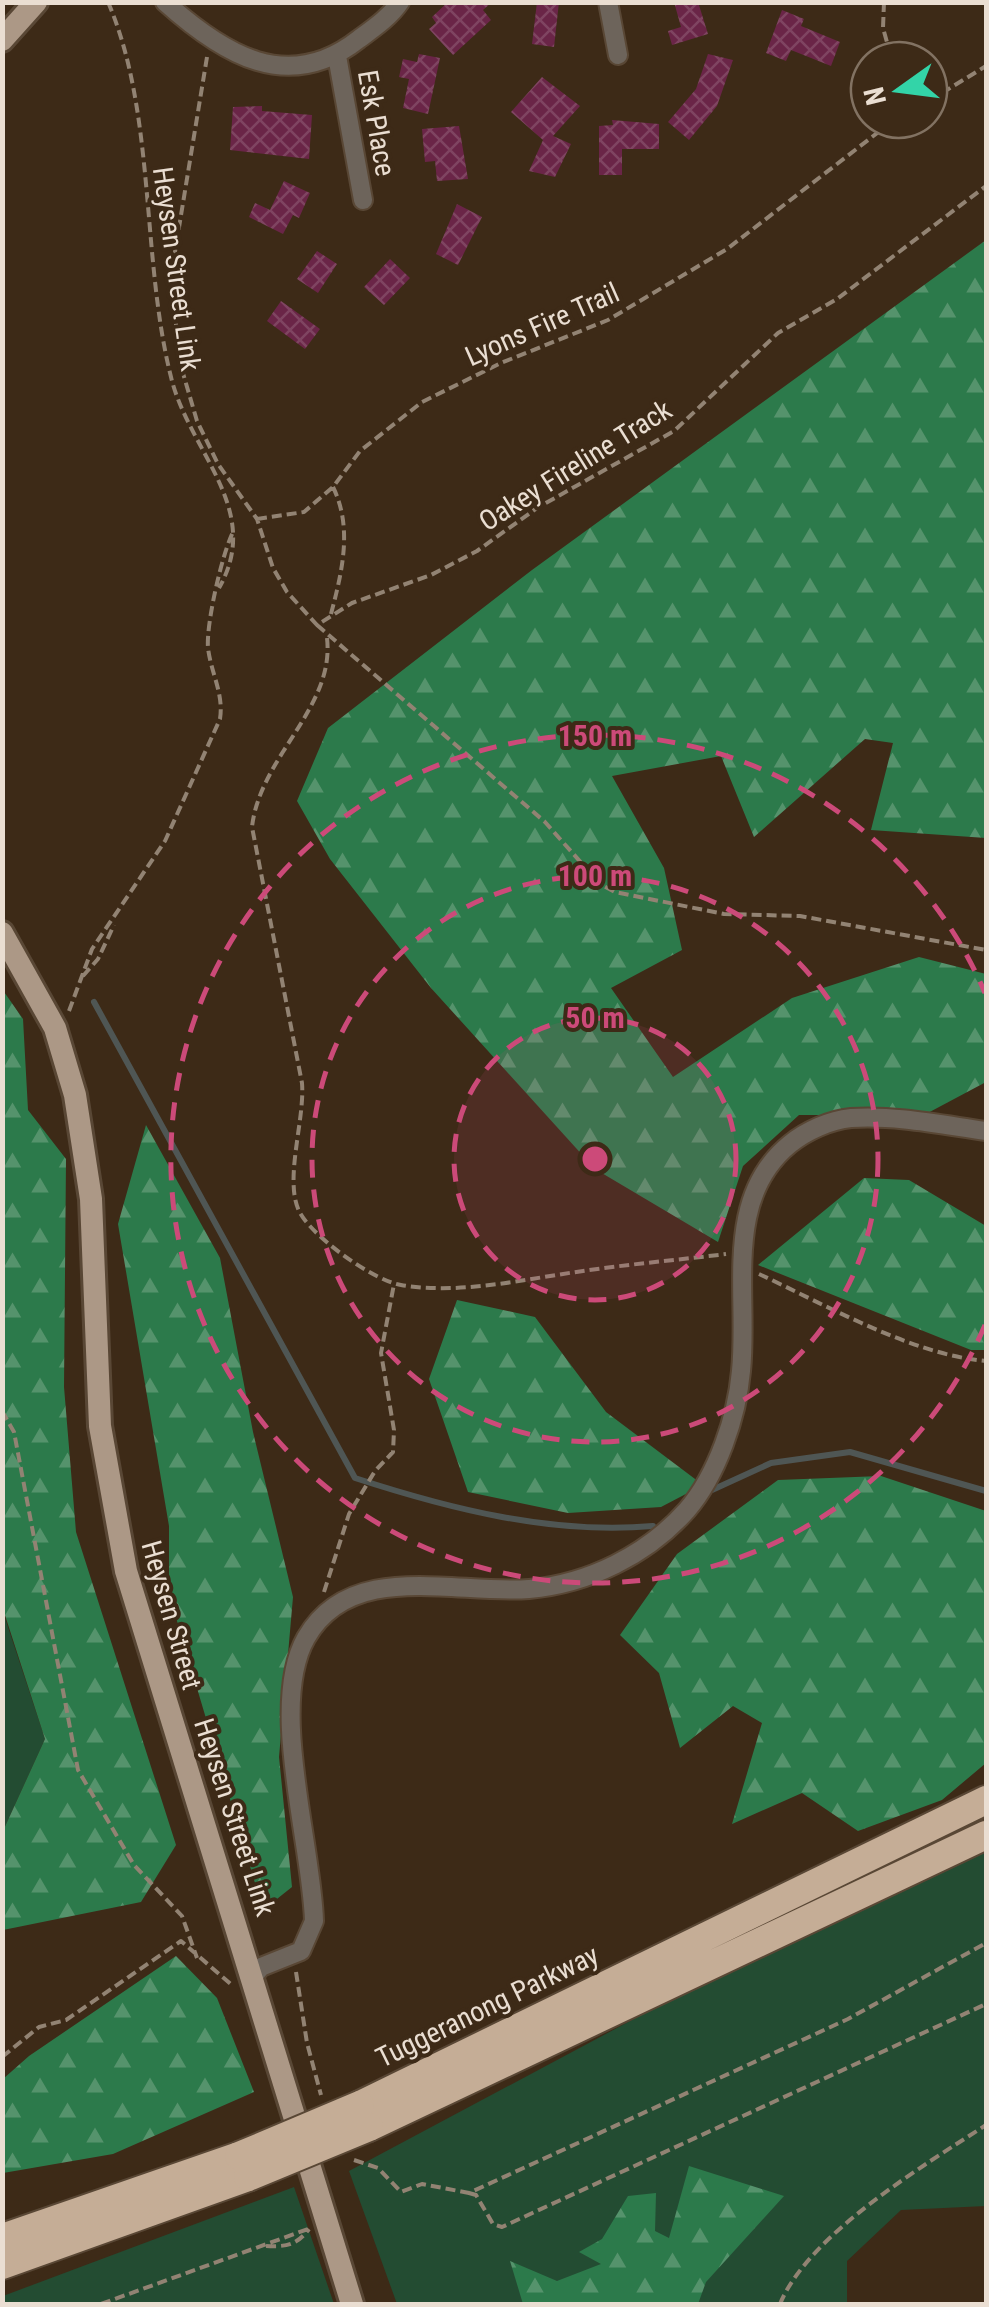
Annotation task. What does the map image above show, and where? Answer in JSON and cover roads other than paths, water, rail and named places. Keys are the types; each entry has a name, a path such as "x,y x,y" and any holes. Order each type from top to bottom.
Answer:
{"highway":[{"name":"Tuggeranong Parkway","path":"364,2116 986,1800"},
{"name":"Tuggeranong Parkway","path":"2,2265 364,2116 986,1834"},
{"name":"Tuggeranong Parkway","path":"2,2238 243,2166"}],"main road":[{"path":"2,40 36,2"},
{"name":"Heysen Street","path":"2,934 55,1028 75,1094 91,1199 100,1426 115,1527 352,2304"}],"street":[{"path":"165,2 209,42 262,65 304,65 337,56 400,2"},
{"path":"608,2 618,55"},
{"name":"Esk Place","path":"337,56 363,200"},
{"path":"252,1979 261,1968 302,1951 314,1921 290,1704 294,1663 323,1615 343,1601 390,1586 499,1591 566,1584 598,1574 656,1538 688,1509 711,1472 734,1412 741,1372 744,1259 757,1180 784,1149 822,1125 876,1118 986,1131"}],"waterway":[{"path":"94,1002 355,1478 502,1517 578,1527 653,1526"},
{"path":"712,1490 771,1463 850,1452 986,1491"}]}
